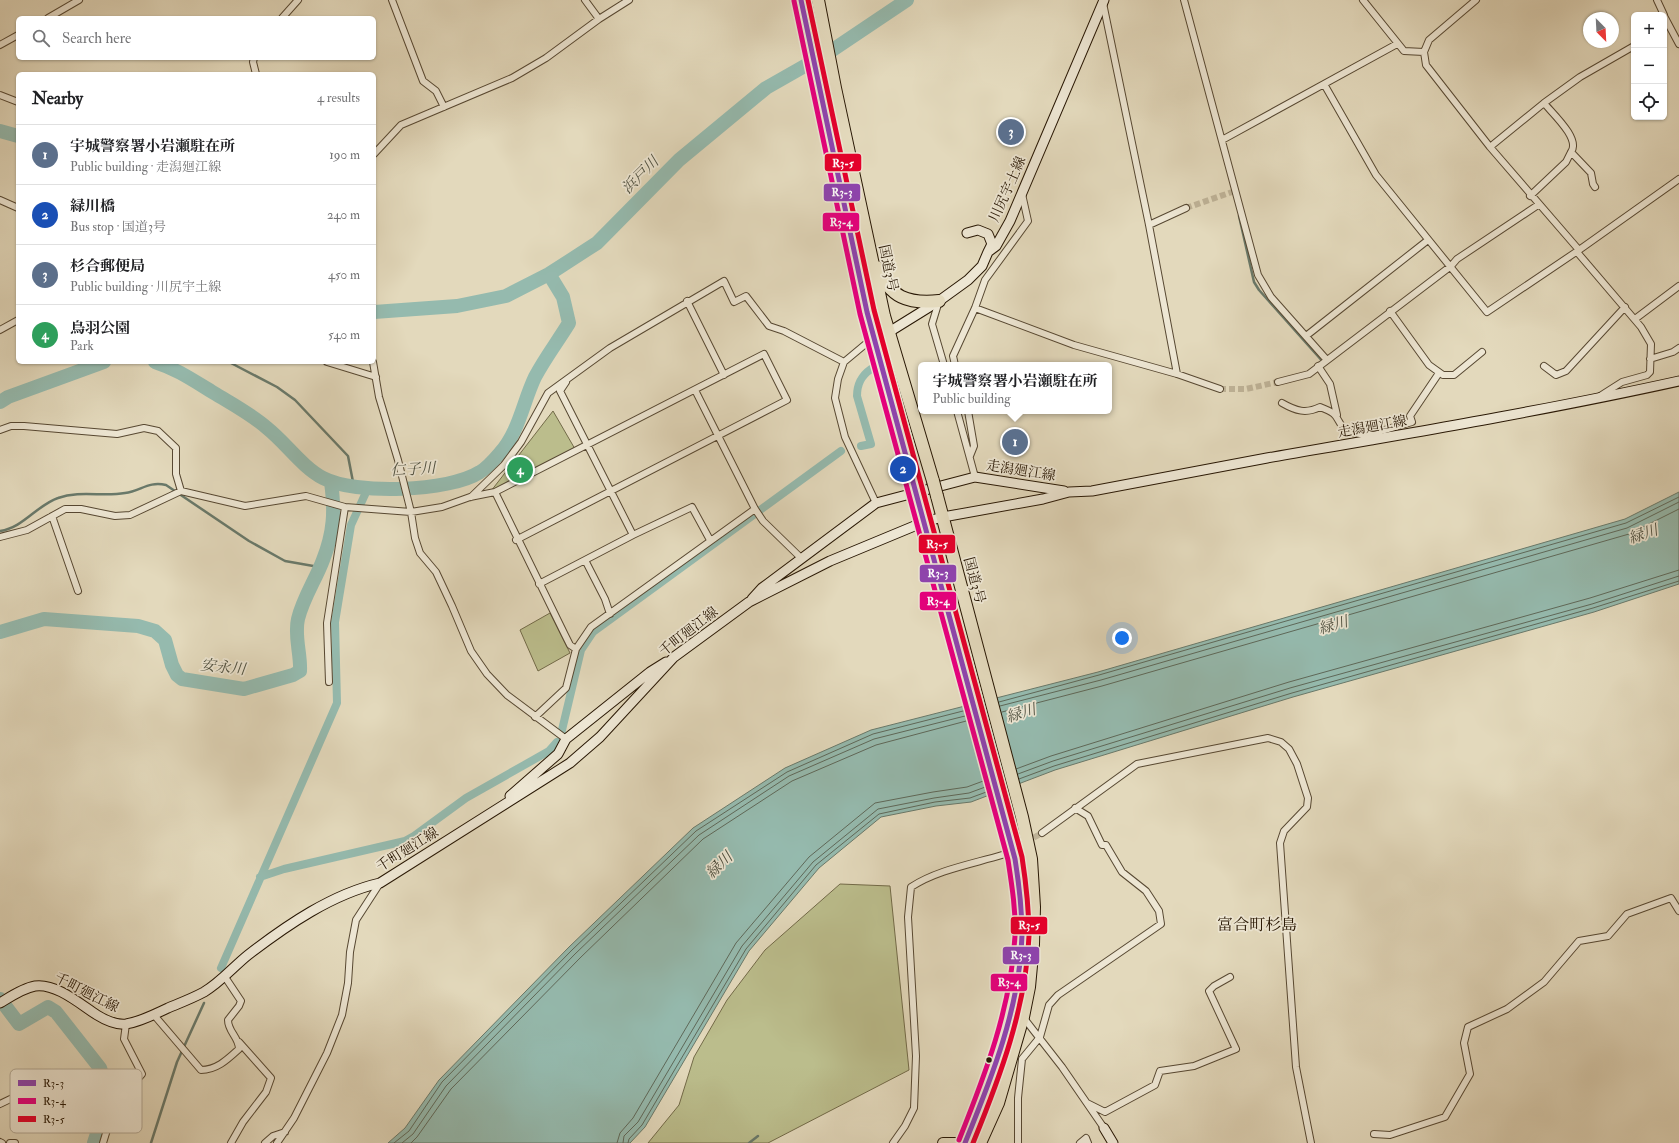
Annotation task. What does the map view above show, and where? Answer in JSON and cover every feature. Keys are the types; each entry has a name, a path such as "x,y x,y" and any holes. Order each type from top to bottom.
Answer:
{"highway":[{"path":"801,0 867,312 1015,859 1021,906 1017,979 998,1059 986,1095 965,1143"},
{"name":"国道3号","path":"818,0 835,88 888,332 933,481 1022,817 1031,859 1034,907 1033,944 1029,987 1023,1017 998,1103 980,1143"},
{"path":"869,248 880,274 888,287 898,295 912,302 939,302"}],"main road":[{"name":"川尻宇土線","path":"874,337 888,332 939,302 968,280 982,266 988,252 996,246 1022,192 1103,1"},
{"path":"967,233 978,230 988,234 992,244 988,252"},
{"name":"走潟廻江線","path":"876,503 975,477 1070,492 1092,492 1370,438 1594,400 1679,381"},
{"name":"走潟廻江線","path":"926,526 1070,492"},
{"name":"千町廻江線","path":"749,602 762,588 876,503"},
{"name":"千町廻江線","path":"0,1003 35,986 48,986 102,1018 116,1023 126,1024 154,1015 205,992 225,977 252,953 295,922 322,906 367,886 380,883 570,763 594,742 674,657 749,602 830,561 926,526"},
{"path":"497,810 558,754 566,739 650,672 674,657"},
{"path":"1104,1128 1113,1143"},
{"path":"943,1143 956,1143"}],"street":[{"path":"51,16 79,0"},
{"path":"284,16 298,0"},
{"path":"392,0 423,81 436,91 444,107"},
{"path":"586,0 599,19"},
{"path":"376,152 401,125 514,77 546,58 599,19 629,0"},
{"path":"1184,0 1258,275 1271,297 1326,359"},
{"path":"1363,0 1404,51 1424,52"},
{"path":"1476,0 1429,40 1424,52 1426,65 1530,196 1635,320 1651,344 1650,372 1646,375 1622,382 1594,400"},
{"path":"1657,0 1663,12"},
{"path":"1103,1 1149,225 1177,374"},
{"path":"1667,29 1679,44"},
{"path":"0,45 16,36"},
{"path":"1222,140 1397,44"},
{"path":"1490,147 1544,103 1580,77 1631,48"},
{"path":"254,60 256,72"},
{"path":"1324,84 1369,164 1428,240 1451,266 1487,312 1578,251 1679,178"},
{"path":"0,95 16,101"},
{"path":"1530,196 1566,162 1574,148 1574,141 1544,103"},
{"path":"1571,152 1591,173 1595,187"},
{"path":"954,362 953,356 975,308 985,280 1028,221 1022,192"},
{"path":"0,200 16,207"},
{"path":"1278,382 1309,374 1326,359 1451,266 1457,259 1538,204"},
{"path":"1149,225 1186,208"},
{"path":"1306,336 1428,240"},
{"path":"470,497 504,465 521,442 548,393 610,348 687,301 724,281 734,302 746,296 769,326 784,331 844,362"},
{"path":"1635,320 1679,286"},
{"path":"687,301 724,375"},
{"path":"939,302 932,324 943,362"},
{"path":"975,308 1074,346 1177,374 1220,389"},
{"path":"1544,366 1556,375 1566,371 1625,308"},
{"path":"1390,312 1429,365 1443,375 1454,375 1482,352"},
{"path":"0,330 16,321"},
{"path":"874,337 844,362 838,378 834,398 845,437 876,503"},
{"path":"1650,359 1673,352 1679,348"},
{"path":"0,537 27,530 65,509 81,509 115,516 130,515 181,491 245,506 306,496 345,507 410,512 442,507 470,497 494,492 764,354 787,400 516,540"},
{"path":"334,364 376,376"},
{"path":"373,364 379,397 398,460 415,538 420,553 436,572 471,651 486,674 507,695 566,739"},
{"path":"1318,366 1330,384 1337,415 1346,432 1370,438 1412,422 1410,416 1439,373"},
{"path":"569,378 560,391 633,535"},
{"path":"695,390 755,509 763,521 801,558"},
{"path":"1282,403 1293,409 1310,412 1320,406 1337,415"},
{"path":"958,414 975,477"},
{"path":"969,414 974,446 970,456"},
{"path":"0,430 11,426 24,426 117,434 144,428 158,432 176,448 176,474 181,491"},
{"path":"494,492 516,540 570,644 576,649"},
{"path":"330,682 327,623 345,507"},
{"path":"539,584 633,535 692,507 710,540"},
{"path":"535,717 566,688 576,649 591,627 755,509"},
{"path":"52,516 78,591"},
{"path":"585,560 605,599 610,614"},
{"path":"1042,833 1137,764 1268,738 1281,742 1289,749 1297,764 1308,798 1307,807 1284,831 1280,843 1296,1067 1312,1143"},
{"path":"1018,1143 1018,1098 1022,1059 1040,1037 1049,1005 1058,995 1161,924 1159,911 1146,891 1135,880 1122,872 1106,846 1102,845 1088,816 1075,808"},
{"path":"893,1143 905,1126 914,1108 916,1056 908,917 911,887 919,882 951,870 1002,855"},
{"path":"277,1143 294,1118 327,1053 342,1014 348,983 350,952 356,920 380,883"},
{"path":"1374,1134 1390,1135 1445,1117 1470,1074 1464,1043 1468,1028 1507,1009 1544,982 1579,941 1608,936 1627,914 1671,898 1679,911"},
{"path":"225,977 241,1001 228,1020 228,1026 239,1042 271,1078 266,1092 243,1122 231,1143"},
{"path":"1087,1103 1105,1112 1155,1086 1160,1071 1194,1066 1236,1049 1209,991 1214,986 1230,977"},
{"path":"154,1015 201,1070 209,1070 225,1061 239,1049 239,1042"},
{"path":"1023,1017 1040,1037 1104,1128"},
{"path":"126,1024 124,1039 139,1069"},
{"path":"0,1104 10,1099"},
{"path":"265,1143 273,1136 285,1132"},
{"path":"103,1143 106,1133"},
{"path":"1080,1143 1086,1138 1088,1143"},
{"path":"10,1143 15,1143"}],"green space":[{"path":"553,411 575,449 491,491"},
{"path":"550,613 570,653 538,671 520,630"},
{"path":"840,884 890,886 909,1070 768,1143 648,1143 679,1105 694,1057 727,1000 765,950"}],"water":[{"name":"緑川","path":"1679,492 1679,584 1594,612 1293,697 1055,770 971,802 936,806 881,817 819,868 749,951 645,1127 630,1143 388,1143 405,1128 439,1080 569,947 693,828 785,768 871,730 1098,672 1625,519"}],"waterway":[{"name":"浜戸川","path":"376,312 457,306 506,296 549,274 597,243 679,160 766,88 831,51 907,0"},
{"name":"浜戸川","path":"0,131 16,135"},
{"path":"1239,216 1254,282 1259,290 1324,363"},
{"name":"仁子川","path":"160,364 185,376 254,418 274,434 308,468 323,478 357,487 379,489 402,489 447,484 466,479 480,472 500,453 512,436 535,377 569,323 563,297 549,274"},
{"name":"仁子川","path":"0,402 8,397 99,364"},
{"path":"233,364 277,387 295,400 348,456 354,487"},
{"path":"861,446 871,444 857,392 862,377 871,369"},
{"path":"562,730 581,650 593,632 841,451"},
{"name":"安永川","path":"0,632 44,619 138,626 155,631 165,640 172,665 177,675 182,679 244,689 293,675 300,671 297,638 297,625 300,611 327,550 333,521 331,482"},
{"path":"0,531 16,526 50,501 58,498 75,494 125,493 149,485 160,484 166,485 249,541 285,561 319,567"},
{"path":"221,968 337,703 335,622 351,525 368,488"},
{"path":"260,877 284,869 405,841 466,798 549,751 557,742"},
{"path":"0,999 19,1024 48,1007 56,1012 100,1069"},
{"path":"151,1143 177,1062 204,1003"},
{"path":"94,1143 97,1133"},
{"path":"749,1143 758,1136"}],"tunnel":[{"path":"1186,208 1235,191"},
{"path":"1220,389 1246,389 1278,382"},
{"path":"1002,855 1042,833"}],"transit line":[{"name":"R3-3","path":"801,0 867,312 1015,859 1021,906 1022,935 1016,989 1003,1041 985,1093 965,1143"},
{"name":"R3-5","path":"808,0 874,310 1022,857 1028,906 1029,936 1023,989 1017,1016 1002,1067 973,1143"},
{"name":"R3-4","path":"794,1 860,314 1008,860 1011,879 1015,936 1013,963 1008,989 987,1066 959,1140"}],"place":[{"name":"杉合郵便局","path":"1011,132"},
{"name":"宇城警察署小岩瀬駐在所","path":"1015,442"},
{"name":"緑川橋","path":"903,469"},
{"name":"鳥羽公園","path":"520,470"}],"district":[{"name":"富合町杉島","path":"1257,924"}]}
